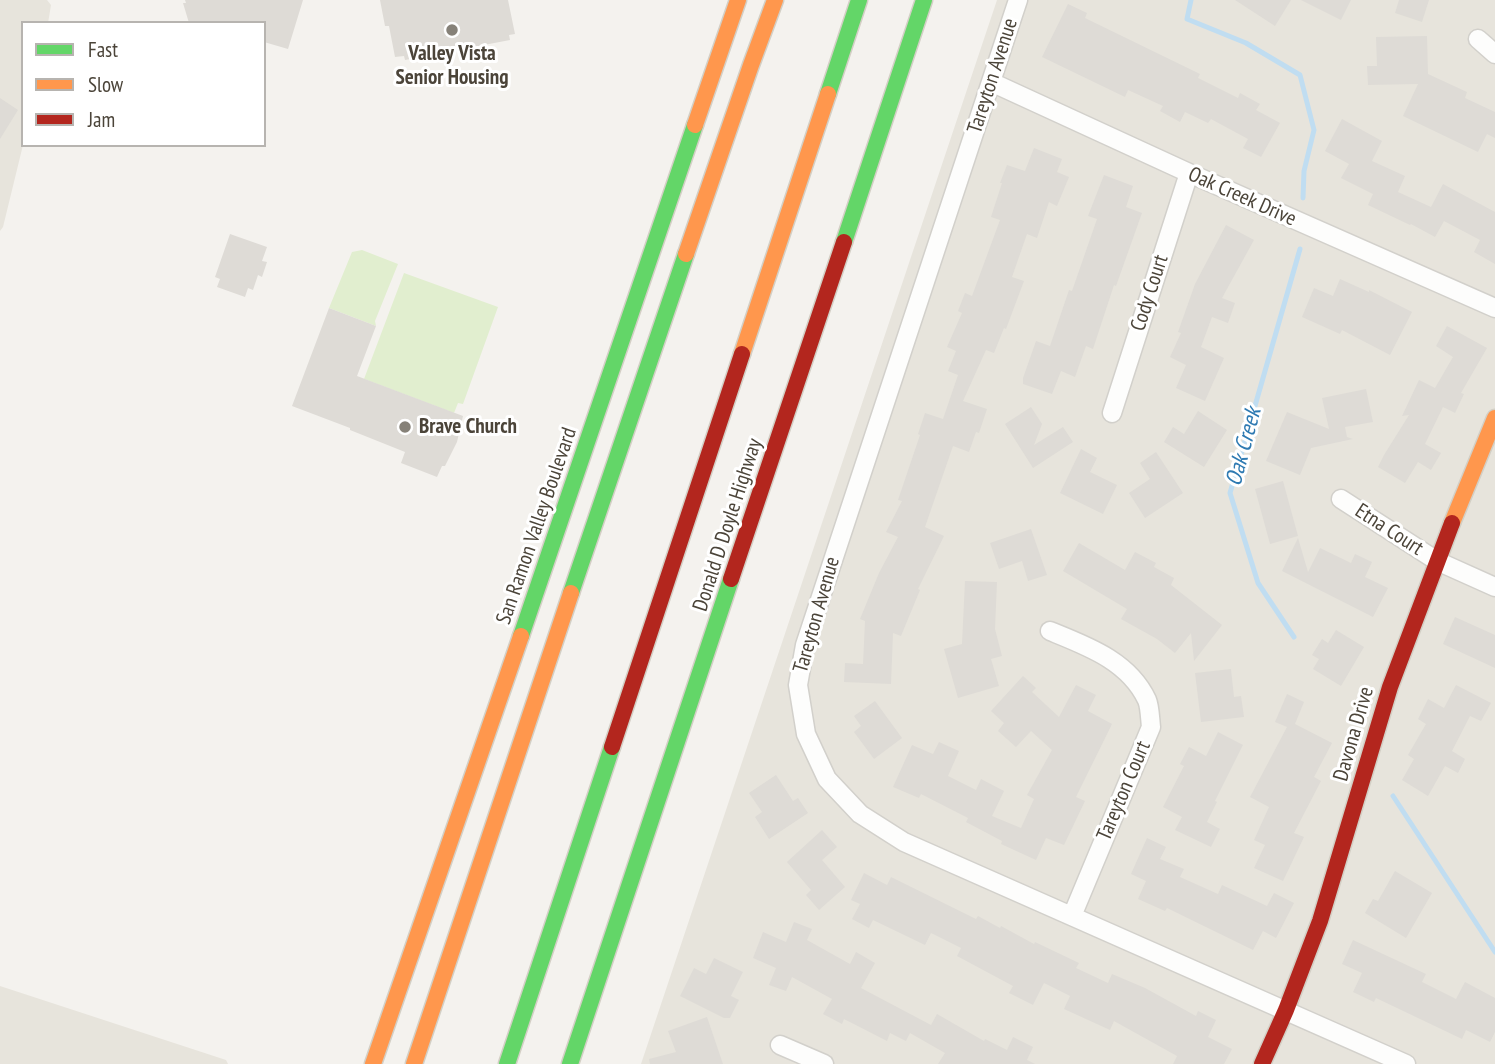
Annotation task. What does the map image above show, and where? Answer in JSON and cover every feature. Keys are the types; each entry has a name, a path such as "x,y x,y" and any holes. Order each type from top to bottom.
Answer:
{"main road":[{"name":"San Ramon Valley Boulevard","path":"414,1064 503,740 738,0"},
{"name":"San Ramon Valley Boulevard","path":"373,1064 503,740 775,0"},
{"name":"Donald D Doyle Highway","path":"507,1064 859,0"},
{"name":"Donald D Doyle Highway","path":"570,1064 924,0"},
{"name":"Davona Drive","path":"1262,1064 1320,921 1390,687 1495,418"}],"street":[{"name":"Tareyton Avenue","path":"1018,0 805,645 798,685 806,734 827,779 860,814 904,842 1406,1064"},
{"path":"1478,39 1495,54"},
{"name":"Oak Creek Drive","path":"991,82 1495,308"},
{"name":"Cody Court","path":"1112,413 1189,173"},
{"name":"Etna Court","path":"1341,499 1437,561 1495,587"},
{"name":"Tareyton Court","path":"1050,631 1090,648 1126,670 1148,701 1151,727 1072,916"},
{"path":"780,1045 824,1064"}],"shaded area":[{"path":"0,0 47,0 51,5 48,21 21,21 23,147 0,231"},
{"path":"997,0 1495,0 1495,1064 641,1064"},
{"path":"0,986 226,1060 228,1064 0,1064"}],"green space":[{"path":"362,250 398,264 375,321 376,326 329,308 352,252"},
{"path":"404,273 498,307 463,404 458,403 454,413 364,379"}],"building":[{"path":"185,0 303,0 288,49 266,43 266,21 188,21 183,3 186,3"},
{"name":"Valley Vista Senior Housing","path":"380,0 508,0 515,34 509,35 510,40 405,60 404,56 395,57"},
{"path":"1235,0 1291,0 1275,26"},
{"path":"1301,0 1351,0 1341,20"},
{"path":"1399,0 1429,0 1422,22 1395,13"},
{"path":"1068,4 1087,13 1085,18 1200,74 1198,78 1238,98 1240,93 1260,104 1256,110 1280,123 1261,157 1243,148 1248,139 1211,119 1208,123 1185,112 1180,122 1160,111 1163,106 1128,90 1125,97 1042,57"},
{"path":"1427,36 1428,74 1467,92 1465,98 1495,112 1495,138 1487,134 1478,152 1403,116 1418,84 1368,85 1367,66 1377,66 1376,37"},
{"path":"0,98 18,110 0,139"},
{"path":"1342,119 1382,141 1372,161 1405,176 1398,192 1431,207 1443,184 1495,212 1495,264 1474,252 1480,240 1444,221 1435,237 1368,205 1373,194 1341,178 1349,164 1325,151"},
{"path":"1034,148 1062,159 1057,172 1069,177 1057,206 1049,202 1037,238 1027,234 1012,277 1024,281 1006,329 1004,328 994,353 986,350 963,401 987,409 969,452 953,446 925,527 944,536 918,589 920,590 901,636 893,633 891,684 844,682 845,663 863,664 865,621 860,619 879,573 898,537 886,532 902,501 898,500 925,413 943,419 958,375 948,371 956,351 947,347 962,313 958,311 965,293 972,296 1000,220 991,217 1000,183 1007,165 1025,171"},
{"path":"1104,175 1133,186 1126,207 1142,213 1093,349 1086,346 1075,377 1061,371 1052,394 1023,384 1023,378 1036,341 1050,346 1069,290 1072,291 1097,219 1088,216"},
{"path":"1226,225 1254,240 1222,298 1235,303 1228,323 1212,317 1201,347 1224,358 1205,401 1176,388 1186,365 1170,357 1181,333 1178,332 1195,284"},
{"path":"230,234 267,247 262,261 267,262 262,277 258,275 253,290 248,288 245,297 217,287 220,279 215,277"},
{"path":"1340,279 1412,312 1390,355 1342,330 1340,334 1302,317 1314,288 1333,296"},
{"path":"329,308 376,326 357,376 463,416 457,442 437,477 401,463 405,452 292,406"},
{"path":"1447,326 1487,348 1461,393 1464,394 1455,413 1443,407 1425,444 1441,453 1431,470 1418,462 1405,483 1378,467 1409,415 1402,416 1419,380 1435,388 1453,357 1436,346"},
{"path":"1366,389 1373,422 1345,427 1347,437 1353,439 1311,448 1300,475 1266,461 1287,412 1329,429 1322,398"},
{"path":"1031,407 1042,424 1034,445 1063,427 1073,442 1033,468 1005,424"},
{"path":"1198,411 1227,430 1204,467 1164,442 1173,427 1184,434"},
{"path":"1081,449 1097,458 1090,472 1117,485 1103,514 1060,493"},
{"path":"1156,452 1183,493 1145,518 1129,493 1150,479 1140,463"},
{"path":"1283,481 1298,536 1270,544 1255,489"},
{"path":"1031,529 1047,575 1028,581 1022,561 999,569 990,543"},
{"path":"1298,538 1308,572 1320,548 1351,563 1355,554 1372,562 1365,577 1388,588 1373,617 1282,571"},
{"path":"1079,543 1125,570 1135,552 1156,563 1154,567 1174,578 1171,585 1222,625 1194,661 1191,633 1175,653 1157,639 1121,619 1127,609 1063,571"},
{"path":"965,581 997,582 995,629 1002,656 991,659 999,686 958,698 944,649 962,644"},
{"path":"1455,617 1495,635 1495,668 1443,644"},
{"path":"1336,630 1364,647 1341,686 1313,669 1319,659 1312,655 1322,639 1328,643"},
{"path":"1231,669 1234,697 1241,696 1244,717 1201,722 1195,673"},
{"path":"1023,676 1036,688 1032,692 1059,717 1076,685 1096,695 1088,711 1112,724 1076,797 1085,801 1064,845 1046,838 1036,860 1001,844 1002,841 966,822 968,818 921,794 919,798 893,787 912,745 933,754 939,742 959,751 948,776 976,790 981,779 1004,791 992,816 1021,828 1034,799 1027,795 1052,750 1031,731 1016,747 998,731 1004,723 991,711"},
{"path":"1456,685 1491,703 1481,721 1470,716 1452,751 1465,759 1458,773 1445,766 1428,796 1402,780 1414,759 1408,755 1426,724 1418,719 1428,699 1444,708"},
{"path":"1287,694 1304,702 1295,724 1332,743 1314,777 1321,781 1294,833 1304,837 1283,881 1254,868 1265,845 1254,840 1269,807 1250,797 1287,727 1275,722"},
{"path":"875,701 902,738 874,759 854,732 861,726 854,716"},
{"path":"1218,732 1243,745 1207,822 1220,829 1211,847 1175,830 1182,817 1163,807 1184,766 1180,764 1189,747 1206,756"},
{"path":"776,775 793,801 798,798 808,813 769,839 755,817 762,812 749,793"},
{"path":"822,830 837,847 822,860 845,887 819,910 806,895 811,890 787,862"},
{"path":"1147,838 1166,847 1160,859 1184,869 1180,877 1218,894 1222,885 1267,906 1274,893 1294,903 1276,938 1263,931 1253,950 1167,908 1165,911 1138,899 1146,881 1131,874"},
{"path":"1395,871 1432,893 1406,938 1365,913 1373,899 1378,901"},
{"path":"864,873 887,885 891,877 976,919 978,916 1000,928 1001,926 1034,944 1035,942 1079,963 1076,968 1108,983 1112,974 1145,988 1196,1016 1198,1011 1216,1020 1208,1037 1232,1049 1224,1064 1173,1064 1177,1056 1114,1021 1110,1030 1064,1009 1070,996 1044,983 1033,1005 1009,993 1013,986 957,956 961,948 931,933 925,945 873,920 869,928 852,919 860,904 851,900"},
{"path":"794,922 812,929 807,940 850,964 856,952 875,963 861,988 931,1025 937,1014 984,1041 985,1039 1007,1050 1013,1037 1033,1047 1027,1060 1035,1064 938,1064 945,1053 910,1033 906,1041 890,1033 887,1041 844,1019 842,1024 823,1014 832,999 792,977 786,991 769,985 776,968 753,958 763,932 786,942"},
{"path":"1353,940 1426,974 1422,982 1456,999 1465,982 1495,998 1495,1032 1490,1042 1466,1030 1462,1039 1376,998 1374,1002 1353,992 1362,973 1342,964"},
{"path":"714,958 743,972 731,996 739,1000 730,1018 724,1018 680,996 694,968 706,974"},
{"path":"707,1017 723,1064 650,1064 649,1059 676,1052 668,1031"}],"waterway":[{"name":"Oak Creek","path":"1191,0 1187,19 1246,43 1300,75 1314,130 1304,171 1303,198"},
{"name":"Oak Creek","path":"1294,637 1258,583 1230,493 1300,249"},
{"name":"Oak Creek","path":"1393,796 1495,952"}],"traffic: fast":[{"path":"828,94 859,0"},
{"path":"844,242 924,0"},
{"path":"521,636 695,125"},
{"path":"571,593 686,254"},
{"path":"570,1064 731,579"},
{"path":"507,1064 612,747"}],"traffic: slow":[{"path":"695,125 738,0"},
{"path":"686,254 775,0"},
{"path":"742,354 828,94"},
{"path":"1452,523 1495,418"},
{"path":"414,1064 571,593"},
{"path":"373,1064 521,636"}],"traffic: jam":[{"path":"731,579 844,242"},
{"path":"612,747 742,354"},
{"path":"1262,1064 1320,921 1390,687 1452,523"}],"place":[{"name":"Valley Vista Senior Housing","path":"452,30"},
{"name":"Brave Church","path":"405,427"}]}
